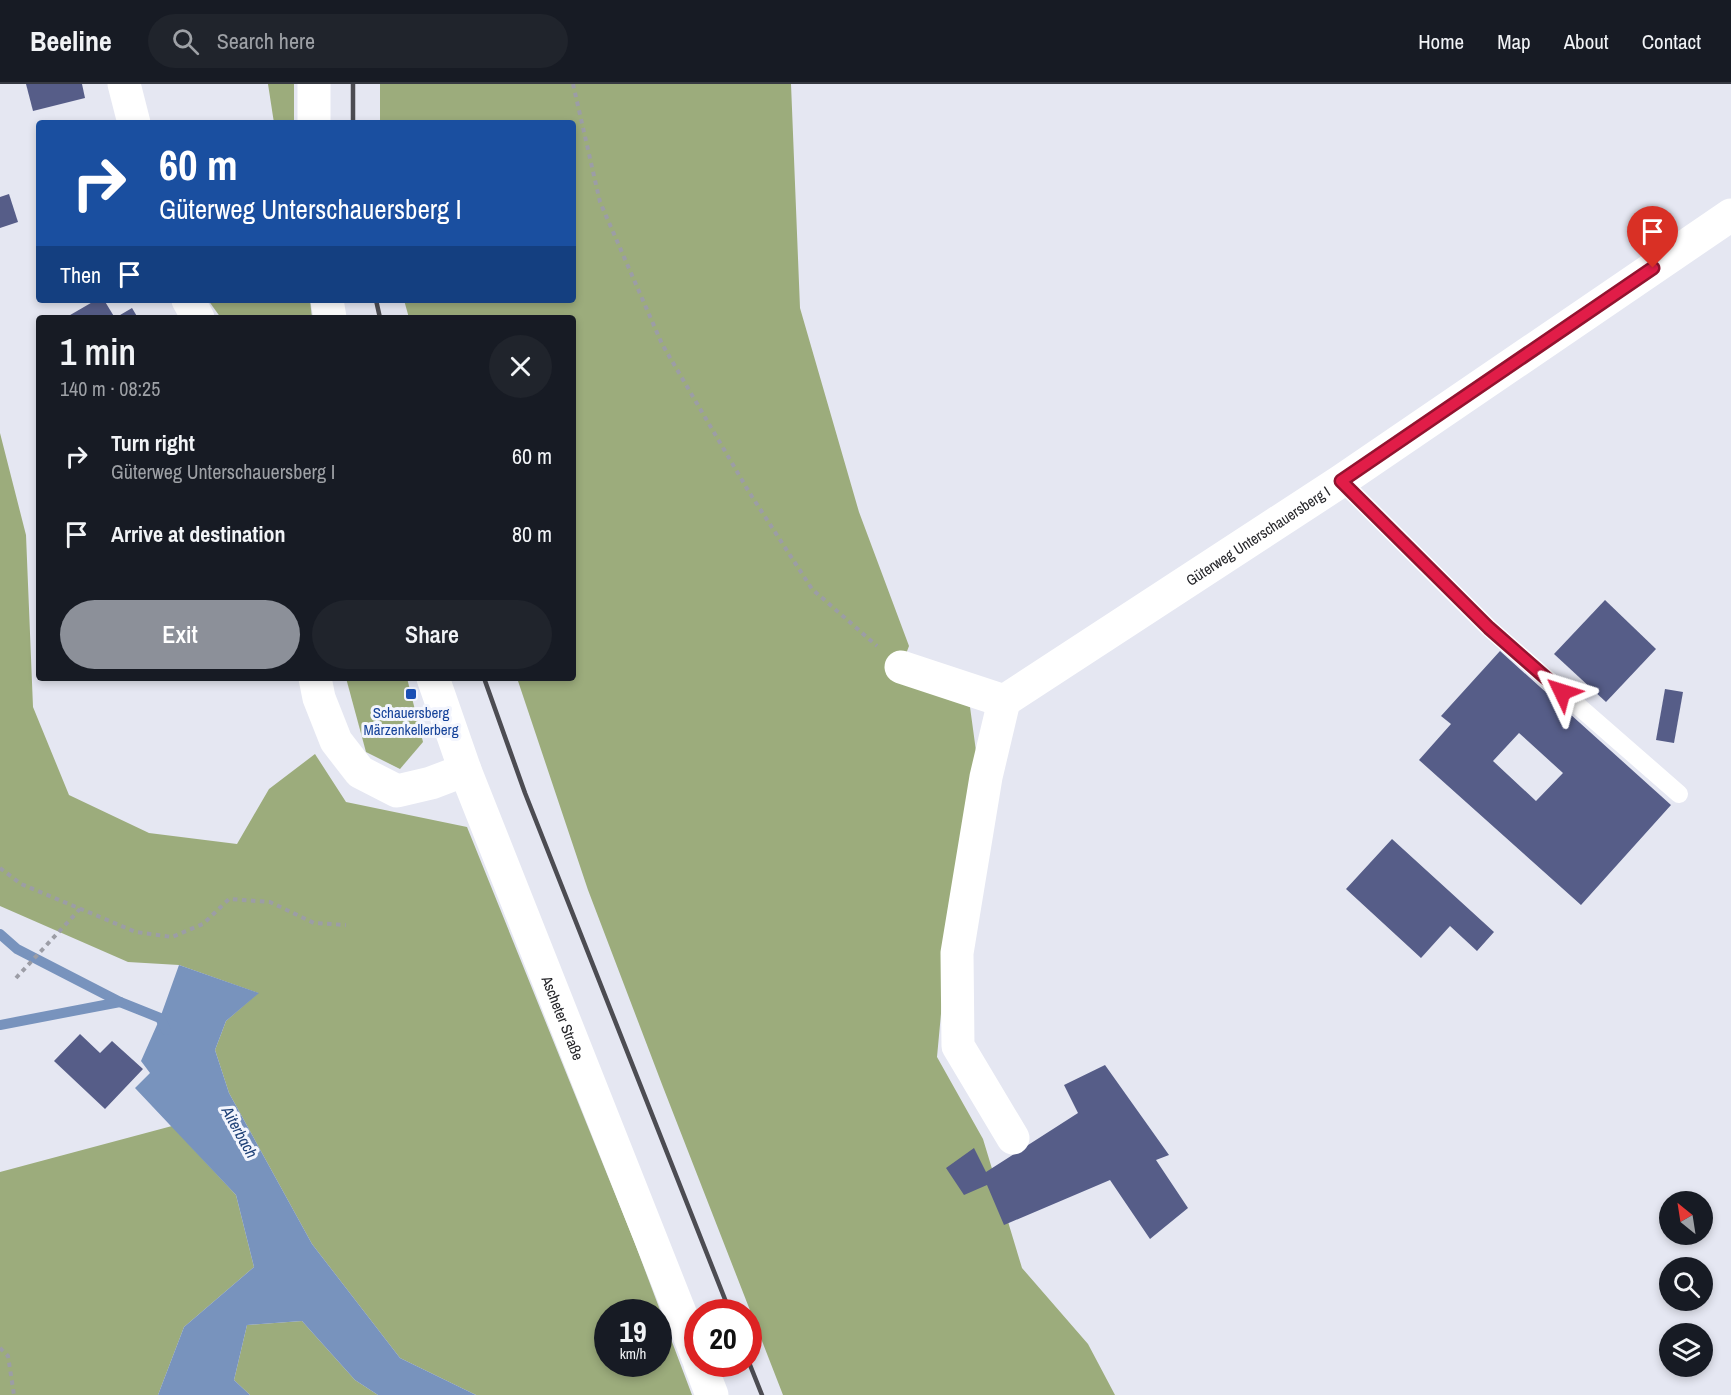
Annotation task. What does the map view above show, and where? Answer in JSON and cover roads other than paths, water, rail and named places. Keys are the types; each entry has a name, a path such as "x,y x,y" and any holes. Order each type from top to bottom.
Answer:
{"street":[{"path":"124,84 133,120"},
{"path":"314,84 314,120"},
{"name":"Güterweg Unterschauersberg I","path":"1012,696 1341,481 1731,215"},
{"path":"901,667 1012,696 986,777 957,953 958,1046 1013,1138"},
{"path":"316,681 319,698 336,741 360,772 397,791 431,783 465,770"},
{"name":"Ascheter Straße","path":"434,681 465,770 684,1323"},
{"path":"705,1377 712,1395"}],"lane":[{"path":"1341,481 1489,628 1680,794"}],"water":[{"path":"179,965 259,993 226,1021 215,1050 229,1093 312,1244 400,1358 476,1395 378,1395 355,1380 302,1321 247,1325 234,1380 250,1395 158,1395 184,1327 254,1267 236,1195 135,1088 150,1073 141,1061 160,1018"}],"waterway":[{"name":"Aiterbach","path":"0,934 17,949 120,1002 160,1018 166,1030"},
{"path":"0,1025 120,1002"}],"railway":[{"path":"353,84 353,120"},
{"path":"377,303 379,315"},
{"path":"485,681 525,793 725,1299"},
{"path":"755,1377 762,1395"}],"place":[{"name":"Schauersberg Märzenkellerberg","path":"411,694"}]}
